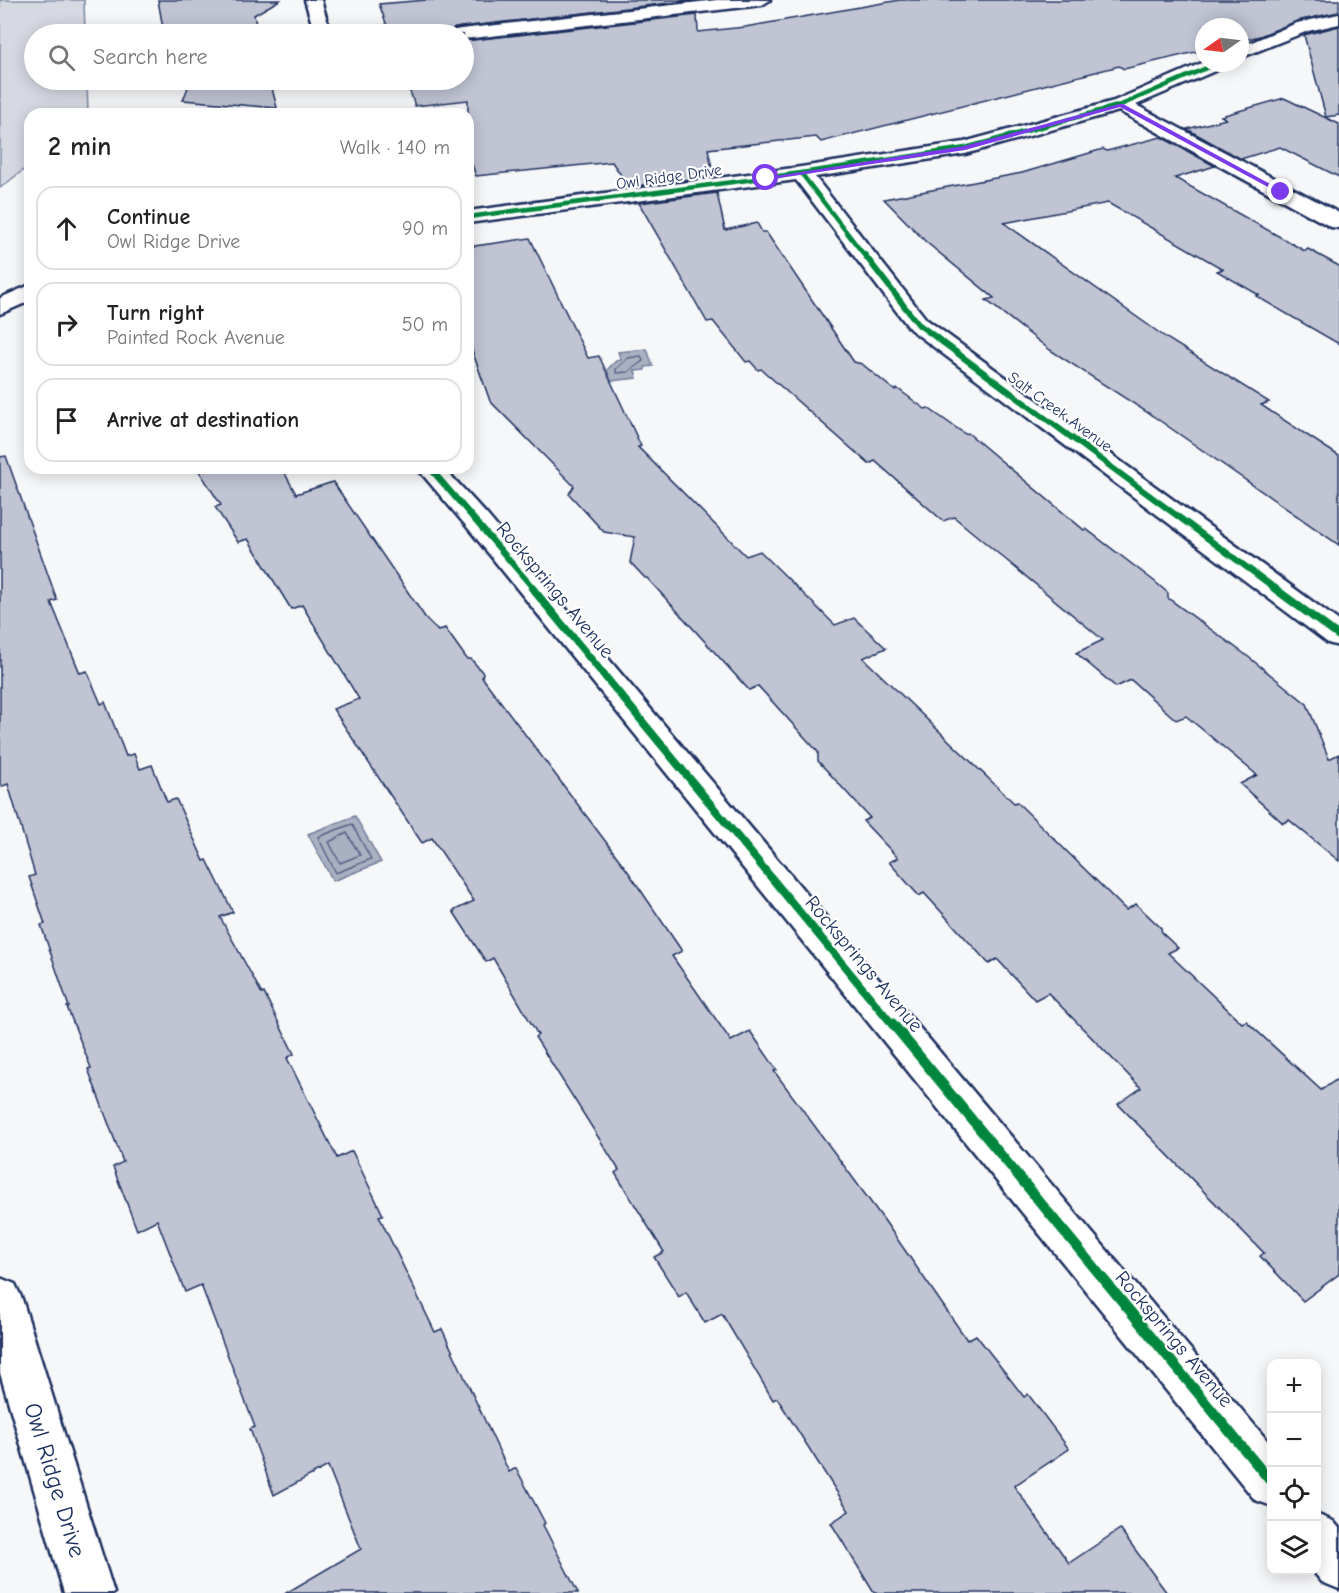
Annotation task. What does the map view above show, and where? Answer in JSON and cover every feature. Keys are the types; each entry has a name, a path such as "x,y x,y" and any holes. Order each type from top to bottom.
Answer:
{"street":[{"path":"313,0 320,24"},
{"path":"474,33 762,0"},
{"path":"1249,49 1287,33 1339,18"},
{"name":"Owl Ridge Drive","path":"474,216 801,173 965,148 1121,105 1197,72"},
{"path":"1121,105 1339,222"},
{"name":"Salt Creek Avenue","path":"801,173 918,324 1339,636"},
{"path":"0,307 24,295"},
{"name":"Rocksprings Avenue","path":"435,474 486,532 1267,1477"},
{"name":"Owl Ridge Drive","path":"0,1299 89,1593"},
{"path":"1321,1543 1339,1565"}],"shaded area":[{"path":"0,0 84,0 85,24 24,24 24,90 87,90 88,108 24,108 24,170 0,188"}],"water":[{"path":"647,349 653,366 635,371 637,378 611,381 607,370 616,361 621,360 618,352"},
{"path":"355,816 381,862 333,881 308,834"}],"building":[{"path":"158,0 280,0 254,15 256,24 162,24"},
{"path":"427,0 696,0 474,26 386,24 379,4"},
{"path":"900,0 1339,0 1339,12 1297,21 1249,39 1249,18 1195,18 1195,52 1124,69 1119,66 821,142 816,137 708,149 714,176 629,187 612,162 476,176 474,170 474,108 468,108 468,100 415,106 409,90 474,90 474,40 697,15 698,32 745,27"},
{"path":"1339,26 1339,115 1326,117 1304,35"},
{"path":"187,90 272,90 277,108 183,100"},
{"path":"1284,98 1339,124 1339,177 1280,147 1241,159 1187,129 1226,119 1221,116"},
{"path":"1161,137 1215,166 1175,178 1305,251 1308,249 1339,266 1339,344 1217,271 1223,269 1108,203 1004,223 1168,339 1269,402 1261,405 1339,456 1339,545 1153,416 1050,350 986,300 994,298 926,242 884,199 1022,173 1103,149 1107,151"},
{"path":"717,193 725,230 757,223 762,232 766,232 854,362 862,364 894,390 898,389 925,409 928,408 965,434 968,433 1084,530 1086,529 1154,581 1168,593 1168,598 1246,655 1307,704 1329,759 1339,754 1339,861 1289,820 1283,823 1240,784 1257,775 1186,716 1176,720 1131,680 1116,687 1076,653 1103,640 954,517 943,521 875,461 869,464 761,369 758,370 750,361 746,362 713,321 707,322 639,203"},
{"path":"530,238 588,358 599,356 641,446 638,447 746,556 760,551 835,625 854,618 886,648 863,658 1014,803 1017,802 1126,910 1136,904 1161,928 1162,933 1178,948 1168,953 1242,1023 1246,1021 1321,1090 1339,1078 1339,1274 1303,1301 1260,1256 1264,1253 1118,1104 1141,1088 1048,993 1035,1000 997,959 989,964 924,893 919,896 889,862 898,858 863,821 870,818 818,761 818,752 758,686 749,690 630,562 635,537 604,532 569,494 574,486 490,401 474,356 474,246"},
{"path":"6,456 57,600 51,602 80,673 87,671 101,704 105,702 126,756 134,754 140,769 152,765 167,802 176,799 204,861 207,860 233,912 220,917 262,994 264,993 294,1054 287,1058 337,1158 352,1151 383,1215 379,1216 435,1332 442,1329 509,1472 516,1468 578,1593 286,1593 361,1549 328,1466 274,1495 250,1429 255,1427 201,1285 185,1292 157,1220 137,1230 113,1167 123,1162 88,1069 91,1068 67,1007 69,1007 41,925 45,924 29,877 35,875 8,784 0,787 0,457"},
{"path":"201,474 285,474 296,494 333,482 427,620 438,631 445,628 467,659 471,659 483,673 482,677 627,870 682,951 672,956 731,1041 750,1031 777,1070 774,1071 884,1220 967,1340 976,1335 1024,1397 1028,1394 1069,1449 1014,1486 1069,1563 1120,1529 1167,1593 874,1593 831,1523 849,1511 777,1398 773,1400 722,1314 705,1323 686,1292 679,1297 654,1257 664,1252 615,1173 619,1170 535,1037 538,1035 493,958 486,962 453,911 474,901 432,838 422,843 333,709 359,699 302,605 291,609 248,539 238,542 215,507 221,505"}],"cycle path":[{"path":"474,216 801,173 965,148 1121,105 1197,72"},
{"path":"801,173 918,324 1339,636"},
{"path":"435,474 478,522 1267,1477"}],"route":[{"path":"766,178 965,148 1088,116 1121,105 1281,192"}]}
